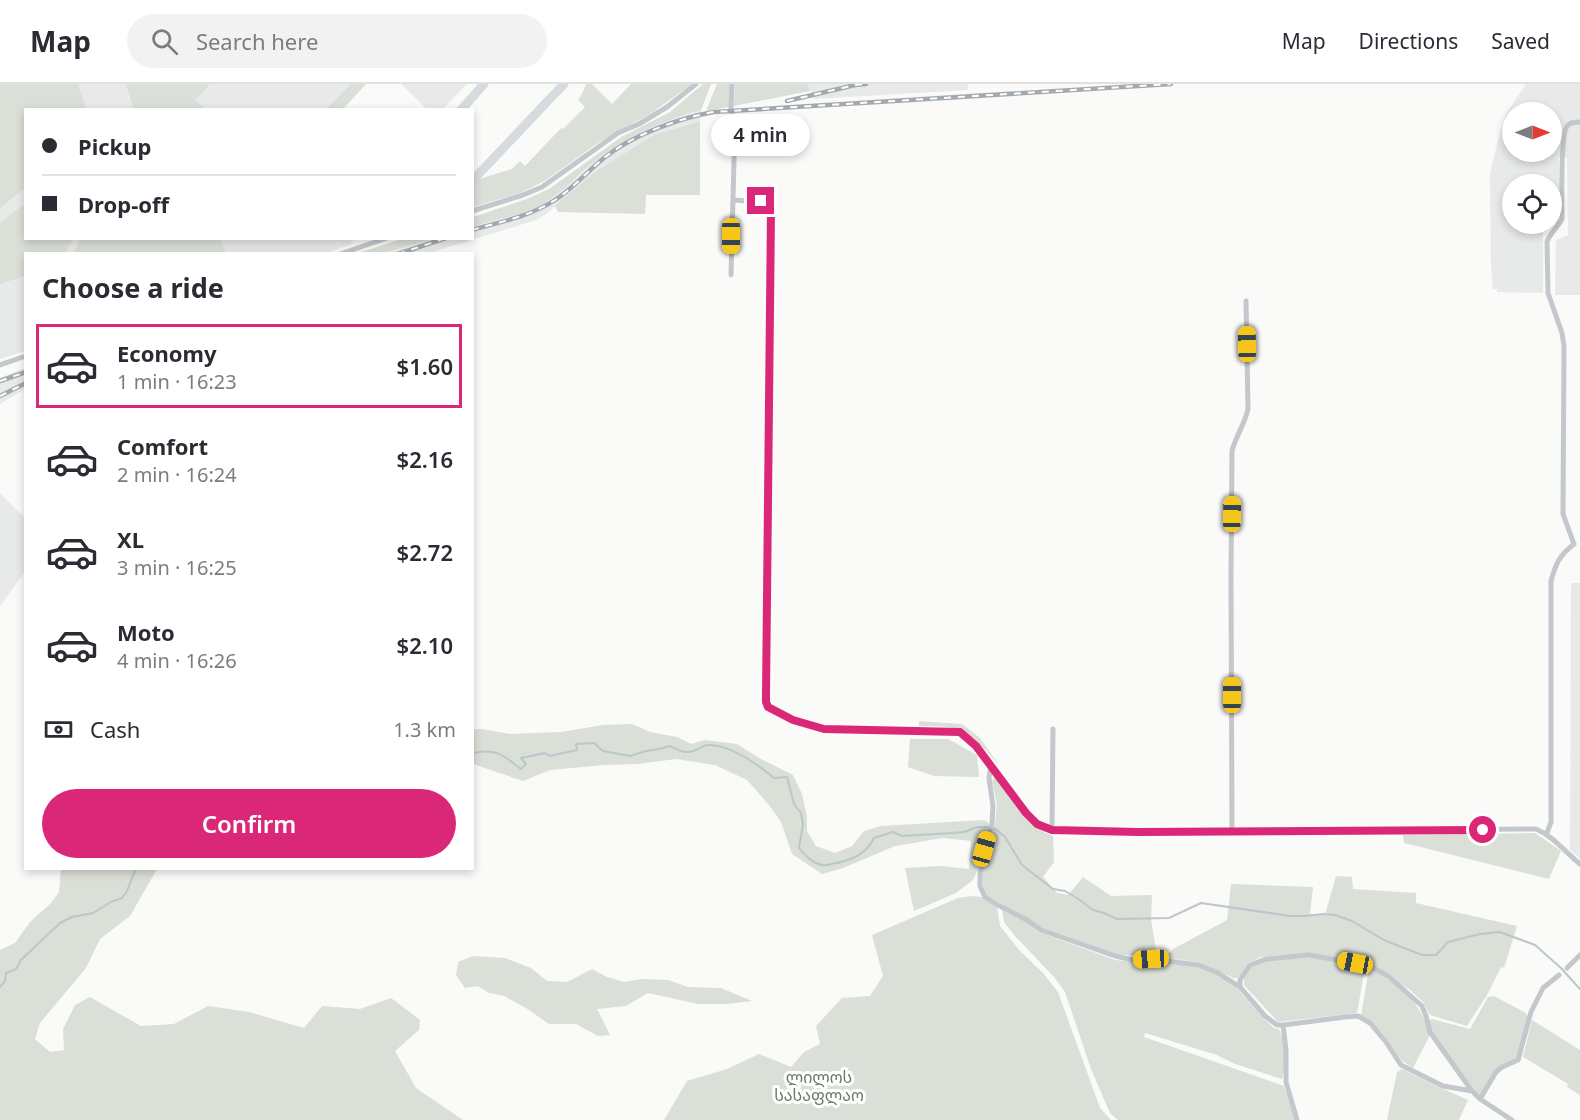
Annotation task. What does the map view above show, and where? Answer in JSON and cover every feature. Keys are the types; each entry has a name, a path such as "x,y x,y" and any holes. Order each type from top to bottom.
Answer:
{"main road":[{"path":"462,108 484,84"},
{"path":"474,179 564,84"}],"street":[{"path":"474,210 542,187 618,133 639,124 667,107 696,84"},
{"path":"731,275 735,122 731,109 732,84"},
{"path":"1547,834 1551,822 1551,581 1557,561 1565,551 1577,544 1563,514 1564,346 1562,333 1548,293 1547,242 1562,219 1563,139 1570,123 1580,122"},
{"path":"733,200 765,202 769,204 771,211 766,694 768,707 793,720 824,729 960,732 976,746 1026,813 1037,824 1052,830 1115,832 1536,829 1547,834 1580,864"},
{"path":"346,252 381,240"},
{"path":"1232,831 1232,451 1235,438 1246,418 1248,409 1246,302"},
{"path":"0,365 24,357"},
{"path":"1052,830 1053,729"},
{"path":"991,765 989,778 993,806 992,824 984,849 980,875 980,886 985,897 1041,930 1115,956 1133,960 1151,959 1199,964 1240,987 1265,1016 1277,1024 1358,1016 1370,1023 1401,1065 1443,1086 1472,1091"},
{"path":"1240,987 1240,980 1250,965 1266,959 1308,955 1368,965 1388,976 1422,1006 1430,1032 1472,1091 1501,1117 1512,1120"},
{"path":"1568,968 1580,955"},
{"path":"1480,1099 1502,1066 1518,1060 1531,1012 1543,988 1559,975"},
{"path":"1283,1025 1286,1082 1297,1120"}],"shaded area":[{"path":"0,84 366,84 344,108 24,108 24,240 352,240 353,244 328,252 24,252 24,351 0,359"},
{"path":"401,84 467,84 444,108 426,108"},
{"path":"808,84 968,84 968,90 813,99"},
{"path":"1526,84 1580,84 1580,295 1555,295 1556,240 1568,235 1567,158 1562,158 1562,102 1514,102"},
{"path":"701,110 700,121 654,135 596,171 545,215 536,220 474,239 474,227 535,208 553,197 623,141 656,124"},
{"path":"1502,127 1502,162 1559,162 1559,174 1502,174 1502,234 1543,234 1543,293 1497,292 1497,289 1493,289 1490,173"},
{"path":"430,240 471,240 432,252 391,252"},
{"path":"24,368 24,390 0,404 0,378"},
{"path":"0,493 24,517 24,573 0,606"},
{"path":"1571,583 1580,583 1580,858 1570,850"}],"green space":[{"path":"0,84 78,84 86,108 24,108 24,189 0,208"},
{"path":"126,84 210,84 195,100 204,108 133,108"},
{"path":"351,84 366,84 344,108 327,108"},
{"path":"586,84 592,84 612,104 631,84 692,84 650,114 598,143 546,180 523,192 474,207 474,185 479,179 512,169 520,161 525,166 561,128 563,129 585,107 578,100"},
{"path":"703,84 711,84 701,110 659,124 621,143 589,166 560,192 535,208 474,227 474,217 549,189 621,137 670,112"},
{"path":"717,84 731,84 729,107 706,111"},
{"path":"735,84 808,84 810,91 734,106"},
{"path":"700,121 700,195 646,195 645,214 558,212 555,206 596,171 654,135"},
{"path":"24,205 24,240 72,240 66,252 24,252 24,276 0,284 0,223"},
{"path":"80,240 220,240 226,252 74,252"},
{"path":"399,240 430,240 388,252 361,252"},
{"path":"919,721 962,724 980,738 999,765 967,733 950,727 919,726"},
{"path":"632,724 650,732 677,737 691,744 704,740 737,744 793,775 802,794 807,816 807,831 816,846 835,853 852,846 864,831 881,826 984,820 990,824 981,845 978,870 973,880 956,893 914,911 905,868 940,866 969,869 971,841 943,838 895,846 843,868 822,874 792,854 781,822 747,780 715,765 676,759 604,765 550,770 523,781 474,764 474,729 510,734 561,732 603,725"},
{"path":"910,739 948,739 977,755 979,777 934,776 908,767"},
{"path":"995,776 1026,819 1053,836 1054,862 1043,877 1057,893 1068,895 1083,877 1111,896 1152,895 1151,920 1157,955 1166,957 1173,949 1227,920 1231,884 1313,887 1310,914 1325,915 1336,876 1352,877 1353,889 1416,893 1416,903 1517,926 1504,968 1501,967 1487,995 1467,1026 1430,1015 1423,1002 1410,990 1370,963 1308,953 1277,955 1261,957 1248,963 1238,978 1233,978 1199,962 1152,956 1117,955 1042,928 987,896 983,886 982,875 987,843 995,824 997,805 992,781"},
{"path":"1535,833 1561,851 1549,879 1404,843 1403,835"},
{"path":"61,870 156,870 130,916 100,939 86,968 40,1023 35,1039 50,1052 64,1050 63,1029 75,1005 90,997 141,1026 174,1024 208,1006 249,1012 304,1028 322,1006 360,1009 391,998 420,1020 419,1030 395,1051 416,1088 463,1120 0,1120 0,950 15,943 30,922 51,903 59,892"},
{"name":"ლილოს სასაფლაო","path":"982,897 997,907 1000,926 1058,992 1100,1108 1111,1120 664,1120 687,1081 727,1069 759,1054 791,1067 804,1052 820,1044 816,1026 842,998 870,996 883,976 872,935 958,898"},
{"path":"1002,910 1028,923 1039,932 1115,960 1154,961 1199,967 1234,985 1263,1018 1274,1028 1279,1029 1285,1054 1282,1079 1235,1064 1217,1055 1145,1033 1144,1037 1284,1086 1295,1120 1118,1120 1110,1113 1091,1069 1065,992 1004,922"},
{"path":"473,956 505,958 531,968 547,981 567,982 592,969 607,977 625,982 642,979 668,980 688,987 721,988 752,1001 698,1004 648,993 626,1006 597,1009 610,1035 598,1036 576,1024 549,1024 504,996 489,993 478,986 465,988 456,975 458,962"},
{"path":"1310,958 1343,962 1365,968 1357,1013 1278,1022 1244,985 1246,975 1259,963 1269,960"},
{"path":"1369,969 1401,989 1415,1004 1426,1023 1430,1035 1413,1068 1402,1061 1381,1032 1361,1015"},
{"path":"1494,996 1526,1013 1528,1018 1516,1059 1499,1066 1479,1096 1432,1034 1428,1021 1432,1019 1470,1029 1488,997"},
{"path":"1532,1020 1580,1050 1580,1095 1567,1087 1568,1084 1523,1057"},
{"path":"1402,1069 1468,1100 1459,1120 1387,1120 1397,1072"}],"waterway":[{"path":"474,753 500,754 521,769 526,764 521,758 545,753 550,756 577,750 576,744 594,743 603,751 630,756 670,746 688,752 706,745 716,746 743,756 774,778 787,777 794,804 801,813 803,824 799,848 809,859 818,864 826,865 850,859 862,853 874,838 893,832 902,836 964,832 977,827 991,827 1005,837 1022,865 1053,889 1065,891 1093,910 1117,919 1169,918 1201,903 1290,916 1335,915 1352,921 1384,940 1422,955 1436,955 1448,942 1480,934 1500,932 1535,945 1580,989"},
{"path":"0,987 5,981 6,973 16,969 21,960 60,923 72,917 93,913 122,898 135,870"}],"railway":[{"path":"787,101 866,84"},
{"path":"474,229 515,218 546,206 567,191 604,158 642,135 671,123 714,112 1171,84"},
{"path":"404,252 440,240"},
{"path":"0,381 24,373"},
{"path":"0,396 24,384"}],"route":[{"path":"761,201 769,204 771,211 766,694 768,707 793,720 824,729 960,732 976,746 1026,813 1037,824 1052,830 1138,832 1483,830"}]}
